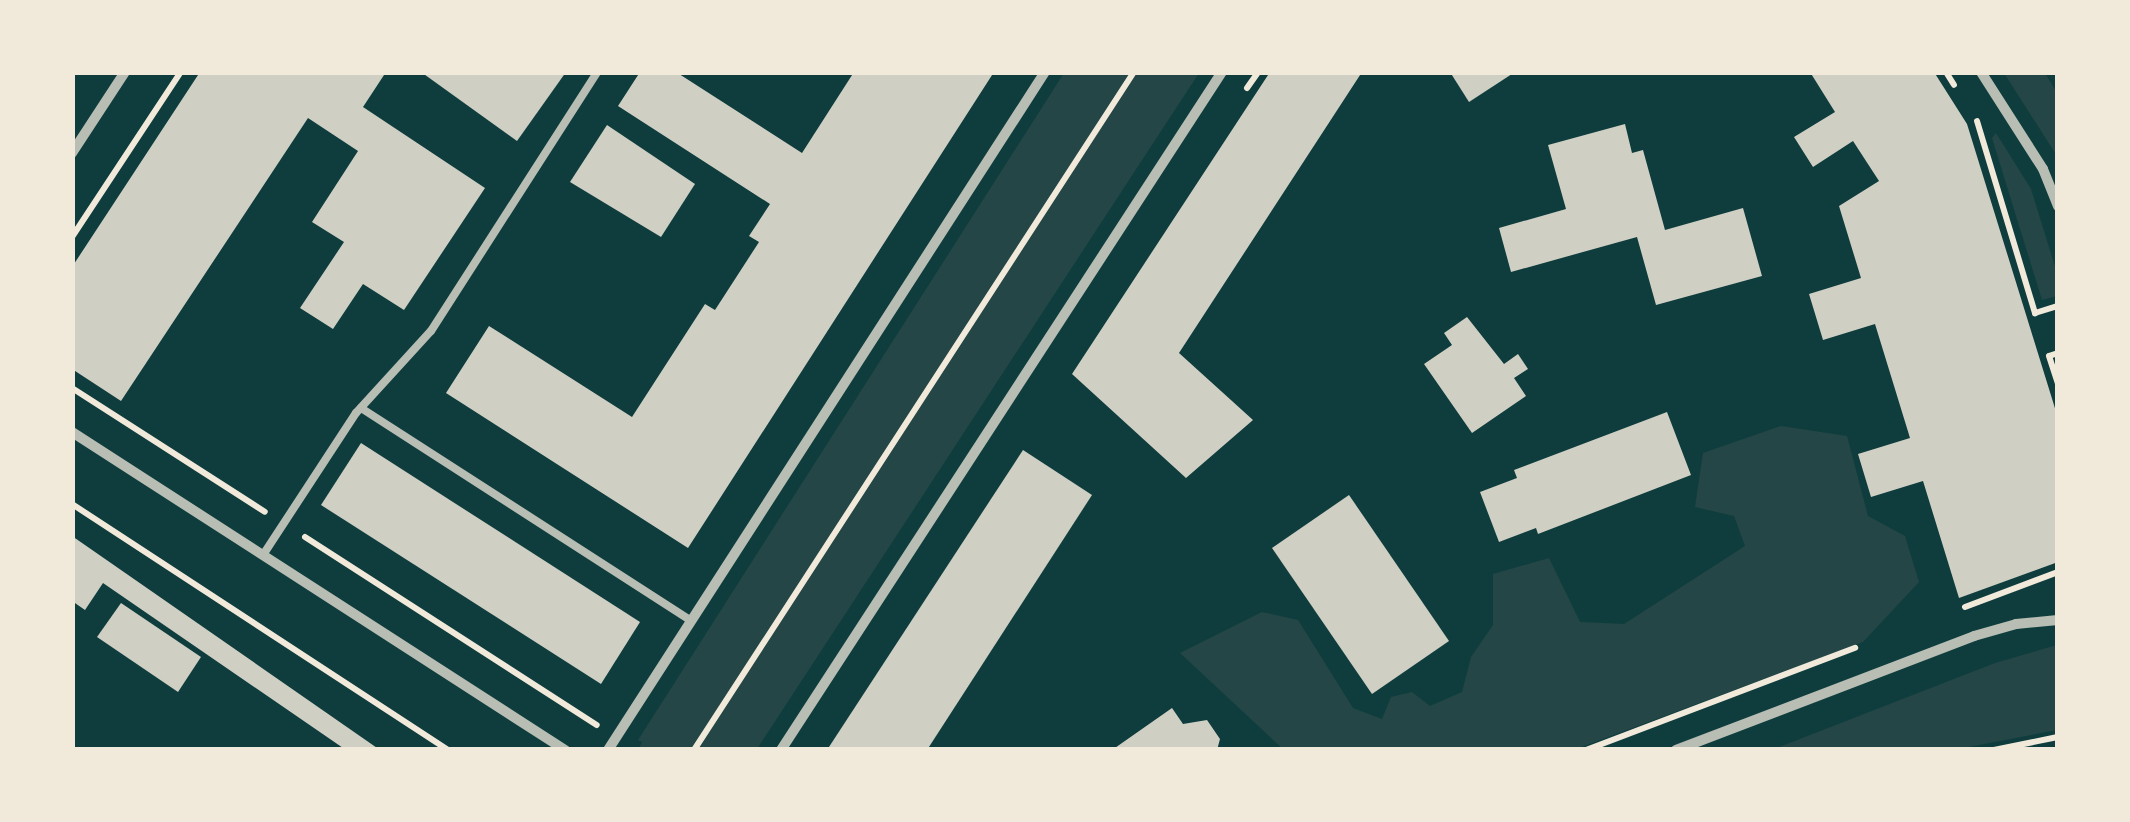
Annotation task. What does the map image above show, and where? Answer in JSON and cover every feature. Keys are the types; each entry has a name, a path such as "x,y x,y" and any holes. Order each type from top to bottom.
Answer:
{"street":[{"path":"72,153 125,72"},
{"path":"608,750 1045,72"},
{"path":"781,750 1222,72"},
{"path":"1981,72 2043,170 2058,206"},
{"path":"72,432 565,750"},
{"path":"1676,750 1974,636 2058,620"}],"lane":[{"path":"263,555 360,408 431,331 597,72"},
{"path":"360,408 692,621"}],"path":[{"path":"72,237 181,72"},
{"path":"694,750 1134,72"},
{"path":"1946,72 1956,89"},
{"path":"1966,105 1977,122 2036,313 2058,306"},
{"path":"2058,353 2049,356 2058,384"},
{"path":"72,388 592,721"},
{"path":"72,504 448,750"},
{"path":"1949,613 2058,572"},
{"path":"1586,750 1858,647"},
{"path":"1994,750 2058,737"}],"shaded area":[{"path":"1064,73 1199,73 757,749 638,750 642,742 638,740"},
{"path":"2004,73 2045,73 2057,93 2057,156"},
{"path":"1996,133 2031,189 2057,273 2057,296 2042,300 1992,138"},
{"path":"1781,426 1847,436 1868,516 1905,536 1919,582 1863,642 1576,749 1283,749 1180,653 1262,612 1298,620 1353,708 1382,719 1391,697 1412,692 1430,706 1462,692 1471,657 1493,625 1493,574 1549,558 1580,622 1624,624 1745,546 1734,516 1695,507 1703,453"},
{"path":"2057,645 2057,730 1958,749 1774,749 1995,663"}],"building":[{"path":"200,72 386,72 363,107 485,188 404,310 363,284 333,329 300,308 344,242 312,222 358,151 308,118 121,401 72,369 72,267"},
{"path":"421,72 566,72 517,141"},
{"path":"640,72 676,72 802,153 854,72 994,72 688,548 446,393 489,326 632,417 705,304 715,310 759,242 749,236 770,204 618,106"},
{"path":"1270,72 1362,72 1179,353 1253,420 1186,478 1072,374"},
{"path":"1450,72 1515,72 1469,102"},
{"path":"1810,72 1934,72 1967,124 2058,418 2058,562 1959,598 1923,481 1871,497 1858,454 1910,438 1875,324 1823,340 1809,294 1861,278 1839,206 1879,181 1853,141 1813,167 1794,137 1835,112"},
{"path":"1625,124 1632,153 1643,150 1665,230 1743,208 1762,276 1656,305 1637,237 1511,272 1499,228 1566,209 1548,145"},
{"path":"607,125 695,184 661,237 570,182"},
{"path":"1467,317 1504,364 1518,354 1528,369 1514,378 1526,396 1472,433 1424,364 1452,345 1444,333"},
{"path":"1667,412 1691,475 1538,534 1536,528 1499,542 1480,492 1517,478 1514,470"},
{"path":"361,443 640,622 601,684 321,505"},
{"path":"1023,450 1092,495 927,750 827,750"},
{"path":"1349,495 1449,641 1372,694 1272,548"},
{"path":"72,536 380,750 346,750 103,583 85,610 72,601"},
{"path":"121,603 201,657 178,692 97,637"},
{"path":"1172,708 1183,724 1207,720 1220,739 1217,750 1112,750"}]}
